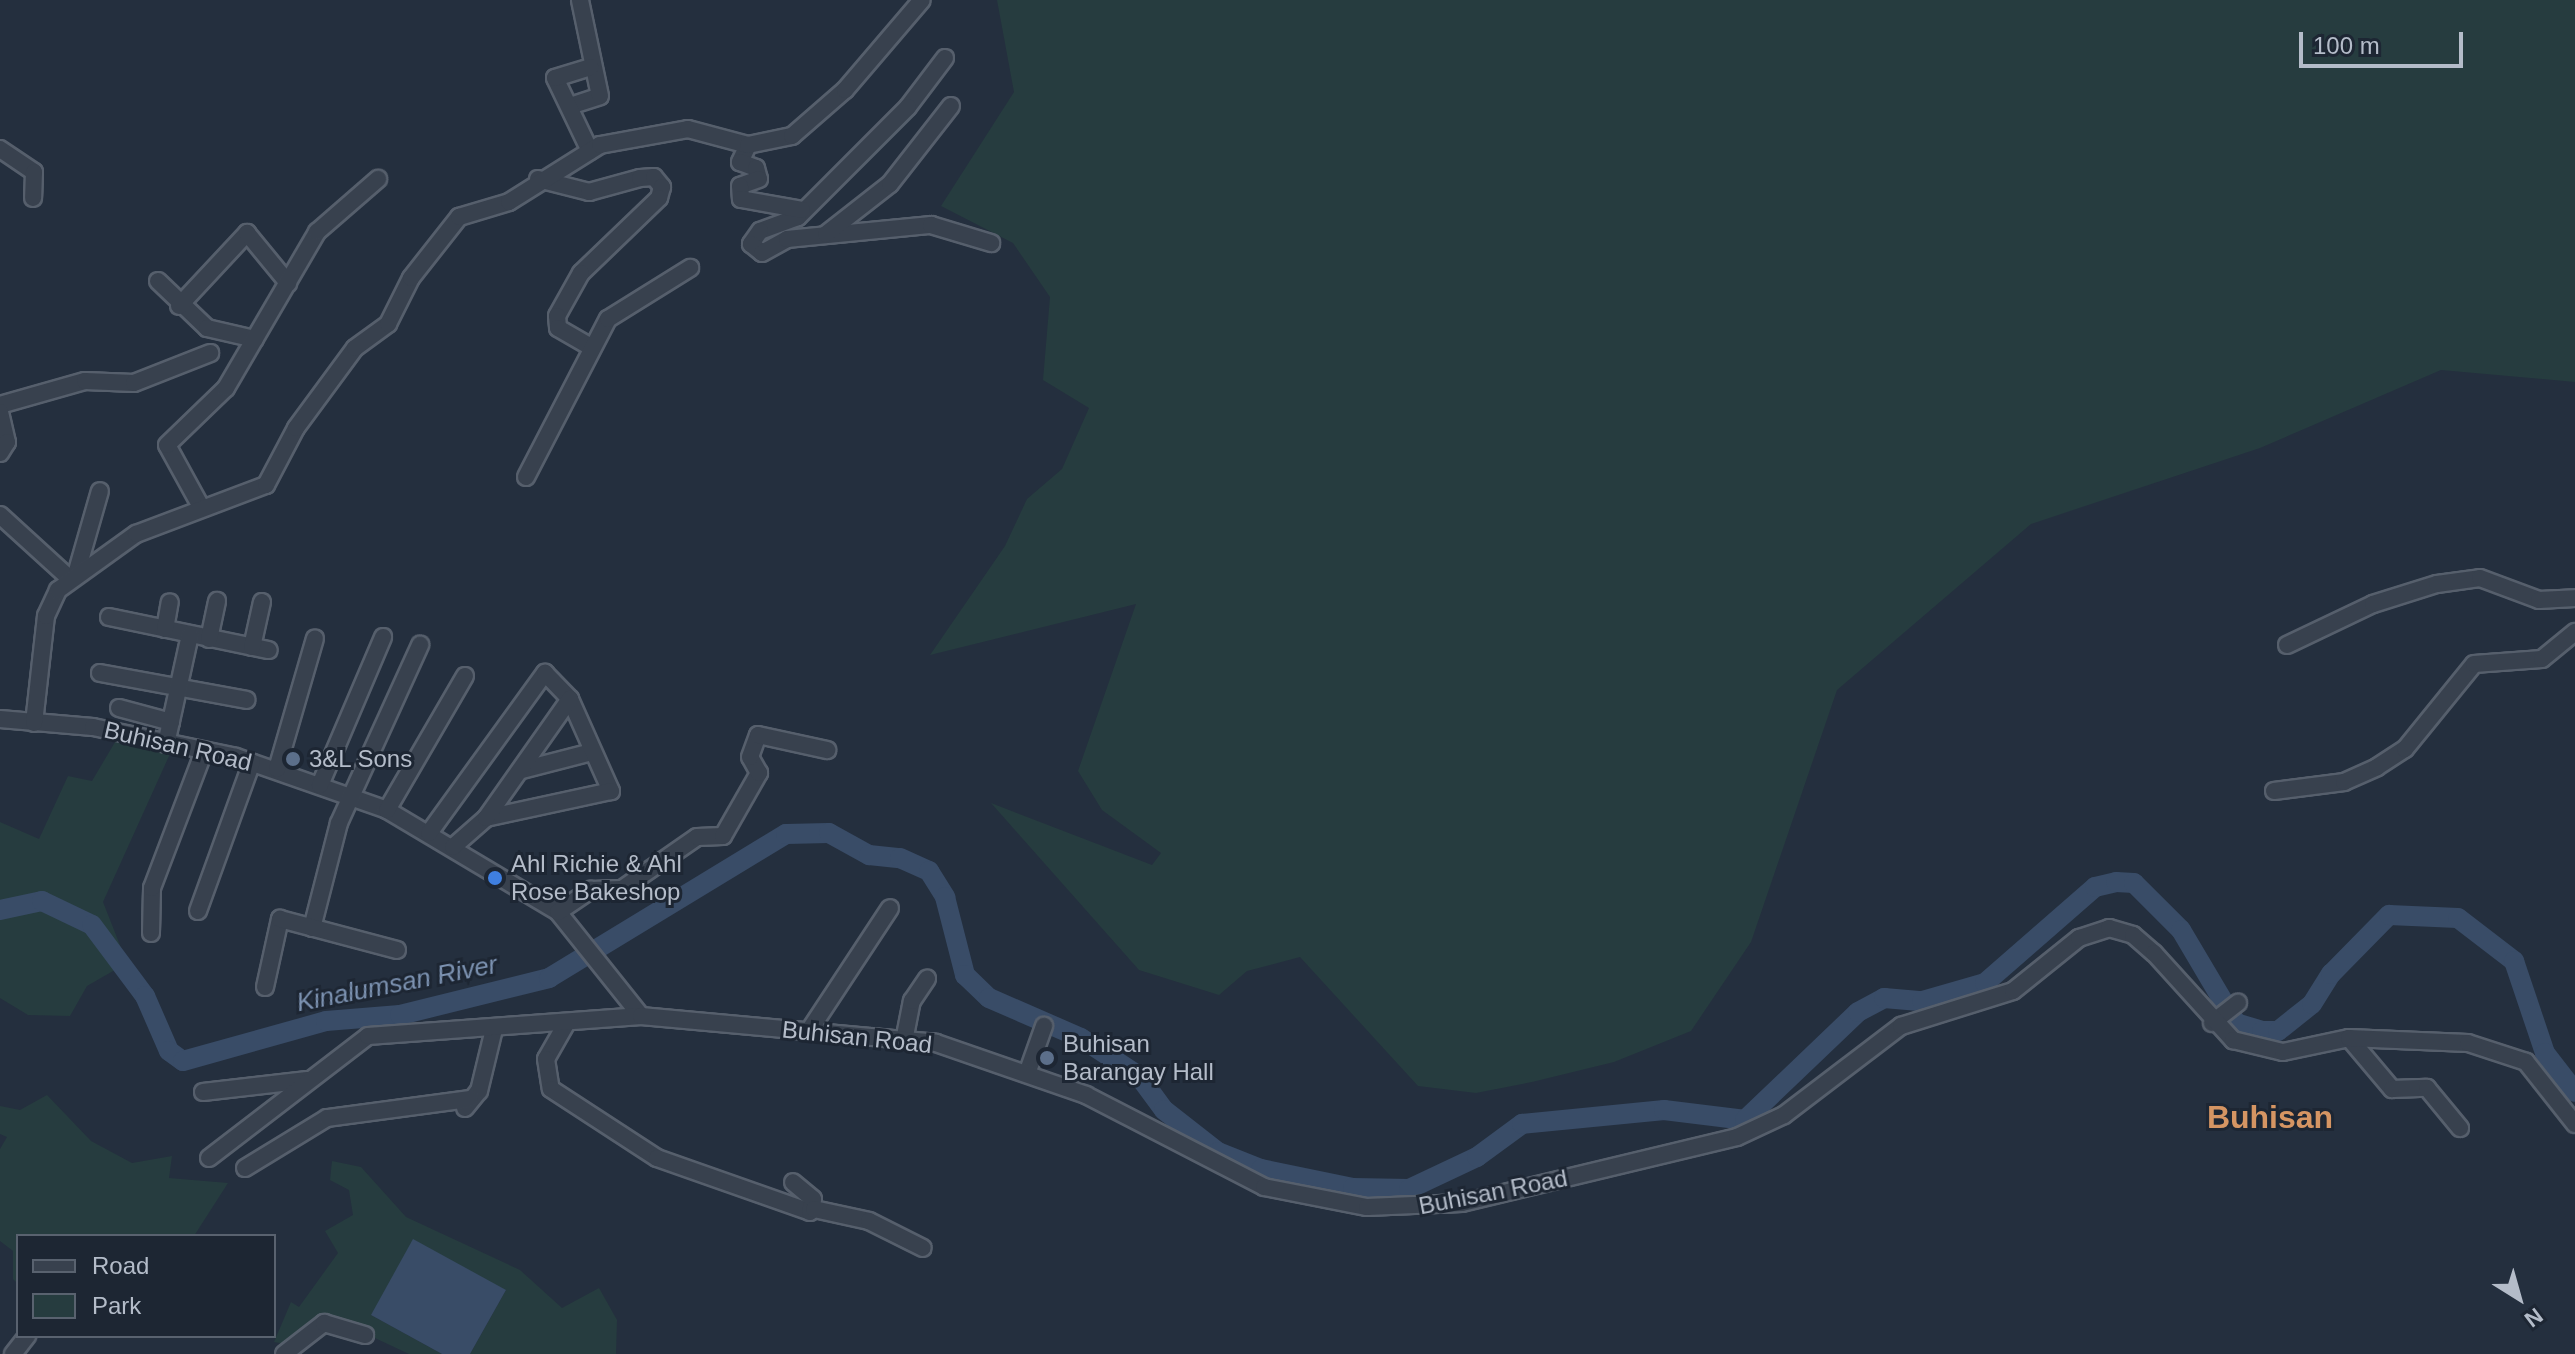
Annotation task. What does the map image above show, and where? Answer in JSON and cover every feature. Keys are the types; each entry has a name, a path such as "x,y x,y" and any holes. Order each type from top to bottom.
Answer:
{"street":[{"path":"573,105 600,96 590,67 580,0"},
{"path":"73,575 200,505 266,485 296,428 355,348 388,324 447,228 459,217 509,202 538,179 590,151 688,129 748,145 811,125 922,0"},
{"path":"945,58 908,107 802,210 760,231 751,244 757,252 826,234 931,225 991,243"},
{"path":"590,67 555,78 573,105 590,151"},
{"path":"826,234 890,184 951,106"},
{"path":"748,145 740,162 756,168 759,179 740,186 741,199 802,210"},
{"path":"0,149 34,172 33,198"},
{"path":"538,179 589,192 654,177 662,187 581,273 557,316 558,328 591,347"},
{"path":"200,505 167,445 226,388 317,232 378,179"},
{"path":"179,306 247,233 288,283"},
{"path":"526,477 608,319 690,268"},
{"path":"158,281 179,306 207,328 255,339"},
{"path":"0,405 85,381 134,383 210,353"},
{"path":"0,412 7,442 0,453"},
{"path":"34,723 46,616 73,575 100,491"},
{"path":"0,515 73,575"},
{"path":"2287,645 2373,604 2437,584 2480,578 2539,600 2575,598"},
{"path":"209,639 217,601"},
{"path":"165,629 170,602"},
{"path":"109,617 260,648 262,602"},
{"path":"2274,791 2344,782 2377,767 2413,741 2474,664 2542,659 2575,632"},
{"path":"166,744 190,635"},
{"path":"320,785 383,637"},
{"path":"277,769 315,638"},
{"path":"312,928 351,795 420,645"},
{"path":"100,673 247,700"},
{"path":"429,833 537,677 545,673 570,699 588,753 611,791 486,818"},
{"path":"387,810 465,676"},
{"path":"453,847 486,818 570,699"},
{"path":"119,708 171,722"},
{"name":"Buhisan Road","path":"0,719 166,744 252,762 387,810 558,912 641,1016 905,1036 1028,1071 1264,1187 1414,1208 1513,1192 1737,1137 1784,1115 1901,1026 2013,991 2093,930 2133,935 2225,1013 2260,1051 2349,1038 2404,1036 2502,1052 2535,1070 2575,1124"},
{"path":"558,912 591,890 622,889 697,837 723,836 759,773 750,757 758,735 827,750"},
{"path":"151,933 152,888 204,751"},
{"path":"522,770 588,753"},
{"path":"198,911 252,762"},
{"path":"809,1031 890,908"},
{"path":"265,987 280,919 397,950"},
{"path":"905,1036 912,1001 927,979"},
{"path":"209,1158 368,1036 566,1024 641,1016"},
{"path":"566,1024 546,1059 551,1089 683,1170 804,1212 814,1209 869,1221 923,1248"},
{"path":"1028,1071 1044,1026"},
{"path":"245,1168 327,1118 466,1106 479,1091 494,1029"},
{"path":"2349,1038 2392,1089 2427,1088 2460,1128"},
{"path":"203,1092 309,1080"},
{"path":"793,1182 810,1194 814,1209"},
{"path":"284,1354 324,1323 365,1335"},
{"path":"13,1354 25,1338"}],"green space":[{"path":"997,0 2575,0 2575,382 2441,370 2260,448 2031,524 1837,690 1751,942 1691,1031 1614,1062 1532,1082 1476,1093 1418,1086 1300,957 1247,971 1219,995 1139,970 991,803 1152,865 1161,853 1102,810 1078,771 1136,604 930,655 1005,546 1027,499 1062,469 1089,408 1043,380 1050,297 1013,243 941,206 1014,92"},
{"path":"121,732 174,745 103,902 127,963 87,986 70,1016 28,1015 0,998 0,822 39,839 68,776 92,781"},
{"path":"47,1095 91,1141 132,1163 172,1156 169,1178 228,1183 195,1234 16,1234 16,1282 13,1279 13,1251 0,1241 0,1149 7,1137 0,1134 0,1106 20,1110"},
{"path":"332,1161 361,1167 406,1217 520,1270 562,1308 599,1288 617,1320 616,1354 470,1354 506,1290 371,1315 442,1354 409,1354 328,1316 286,1344 274,1342 291,1302 299,1307 338,1253 325,1231 353,1215 349,1190 330,1180"}],"water":[{"path":"413,1239 506,1290 470,1354 442,1354 371,1315"}],"waterway":[{"name":"Kinalumsan River","path":"0,910 42,901 92,925 145,996 169,1051 183,1061 326,1021 400,1015 549,978 786,834 829,833 869,855 900,858 929,871 945,897 965,975 989,998 1081,1038 1139,1076 1164,1110 1218,1152 1261,1169 1353,1188 1409,1189 1477,1157 1522,1124 1664,1110 1745,1120 1858,1012 1884,998 1922,1001 1985,983 2095,887 2116,882 2134,883 2181,930 2236,1023 2262,1031 2278,1031 2312,1004 2331,974 2389,915 2458,918 2514,961 2545,1053 2575,1092"}],"place":[{"name":"3&L Sons","path":"293,759"},
{"name":"Ahl Richie & Ahl Rose Bakeshop","path":"495,878"},
{"name":"Buhisan Barangay Hall","path":"1047,1058"}],"district":[{"name":"Buhisan","path":"2270,1117"}]}
